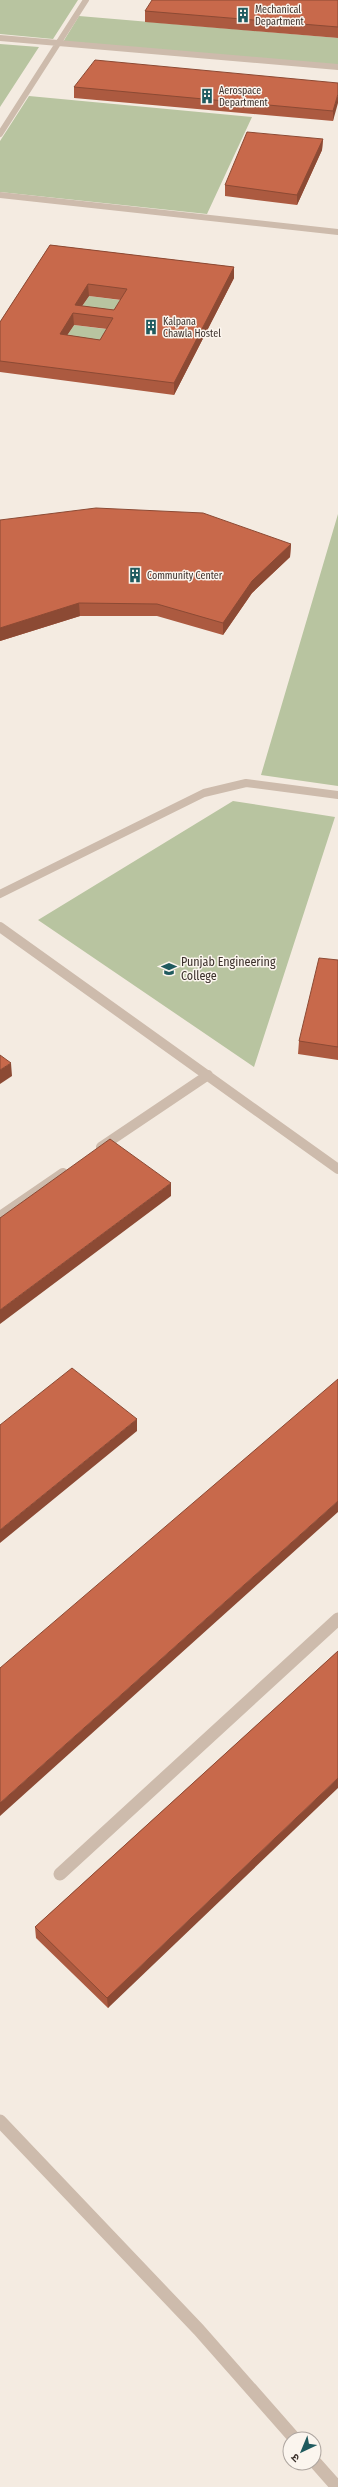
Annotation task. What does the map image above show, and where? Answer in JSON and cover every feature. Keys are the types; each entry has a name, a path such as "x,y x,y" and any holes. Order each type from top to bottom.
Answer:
{"street":[{"path":"0,134 86,0"},
{"path":"0,38 338,67"},
{"path":"0,195 338,232"},
{"path":"0,894 204,793 246,783 338,795"},
{"path":"0,927 338,1169"},
{"path":"91,1154 208,1075"},
{"path":"0,1216 71,1168"},
{"path":"60,1874 338,1619"},
{"path":"0,2121 199,2330 288,2431"},
{"path":"322,2470 337,2487"}],"green space":[{"path":"0,0 78,0 53,39 0,34"},
{"path":"79,16 338,38 338,66 63,42"},
{"path":"0,44 39,47 0,107"},
{"path":"29,96 252,117 207,214 0,192 0,141"},
{"path":"89,296 127,301 115,321 75,316"},
{"path":"74,325 113,330 101,351 60,346"},
{"path":"338,514 338,786 261,775"},
{"path":"233,801 335,817 254,1067 38,920"}],"building":[{"path":"152,0 338,0 338,27 145,11"},
{"name":"Aerospace Department","path":"95,60 338,83 338,94 333,111 74,87"},
{"name":"Aerospace Department","path":"247,132 323,139 297,195 225,185"},
{"name":"Kalpana Chawla Hostel","path":"50,245 234,267 174,383 0,361 0,322","holes":["88,284 127,289 114,310 75,305","73,313 113,318 100,340 60,334"]},
{"name":"Community Center","path":"96,508 203,513 291,544 252,581 223,623 157,604 79,603 0,628 0,520"},
{"path":"319,958 338,960 338,1047 299,1041"},
{"path":"0,1055 11,1063 0,1070"},
{"path":"110,1139 171,1183 0,1310 0,1218"},
{"path":"72,1368 137,1419 0,1530 0,1425"},
{"path":"338,1379 338,1501 0,1803 0,1668"},
{"path":"338,1651 338,1778 107,1998 35,1927"}],"place":[{"name":"Mechanical Department","path":"243,15"},
{"name":"Aerospace Department","path":"207,96"},
{"name":"Kalpana Chawla Hostel","path":"151,327"},
{"name":"Community Center","path":"135,575"},
{"name":"Punjab Engineering College","path":"169,969"}]}
